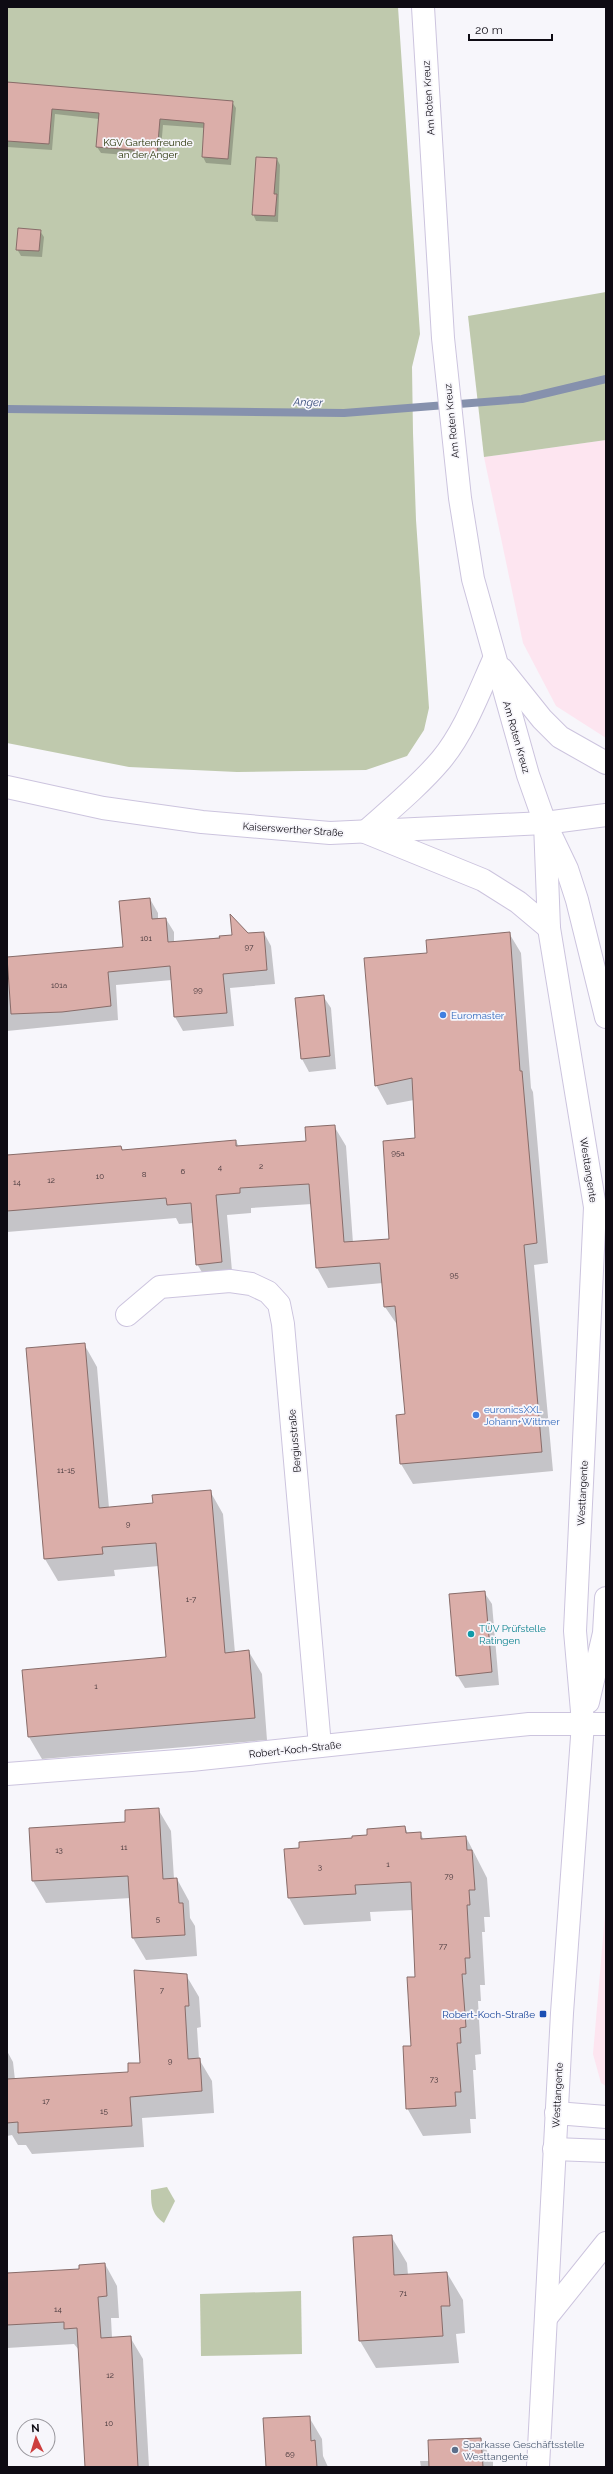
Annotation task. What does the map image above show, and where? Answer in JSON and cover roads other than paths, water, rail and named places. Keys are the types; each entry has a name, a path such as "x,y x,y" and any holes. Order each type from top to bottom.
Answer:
{"street":[{"name":"Am Roten Kreuz","path":"423,7 446,363 452,430 473,579 528,775 545,823"},
{"path":"549,928 518,902 483,880 366,832 406,796 445,754 472,709 494,658 542,719 560,737 606,763"},
{"name":"Kaiserswerther Straße","path":"7,787 103,808 202,822 330,833 545,823 606,815"},
{"path":"545,823 567,869 600,989 606,1017"},
{"name":"Westtangente","path":"538,2467 556,2113 583,1723 575,1631 596,1208 549,928 545,823"},
{"path":"600,989 606,962"},
{"name":"Bergiusstraße","path":"127,1315 160,1287 230,1281 251,1284 268,1292 278,1304 283,1324 320,1746"},
{"name":"Westtangente","path":"583,1723 604,1633 606,1598"},
{"name":"Robert-Koch-Straße","path":"7,1774 184,1761 529,1724 606,1724"},
{"path":"556,2113 606,2117"},
{"path":"554,2149 606,2151"},
{"path":"546,2318 606,2243"}],"waterway":[{"name":"Anger","path":"7,409 344,413 522,399 606,379"}],"place":[{"name":"Euromaster","path":"443,1015"},
{"name":"euronicsXXL Johann+Wittmer","path":"476,1415"},
{"name":"TÜV Prüfstelle Ratingen","path":"471,1634"},
{"name":"Robert-Koch-Straße","path":"543,2014"},
{"name":"Sparkasse Geschäftsstelle Westtangente","path":"455,2450"}],"park label":[{"name":"KGV Gartenfreunde an der Anger","path":"148,148"}]}
